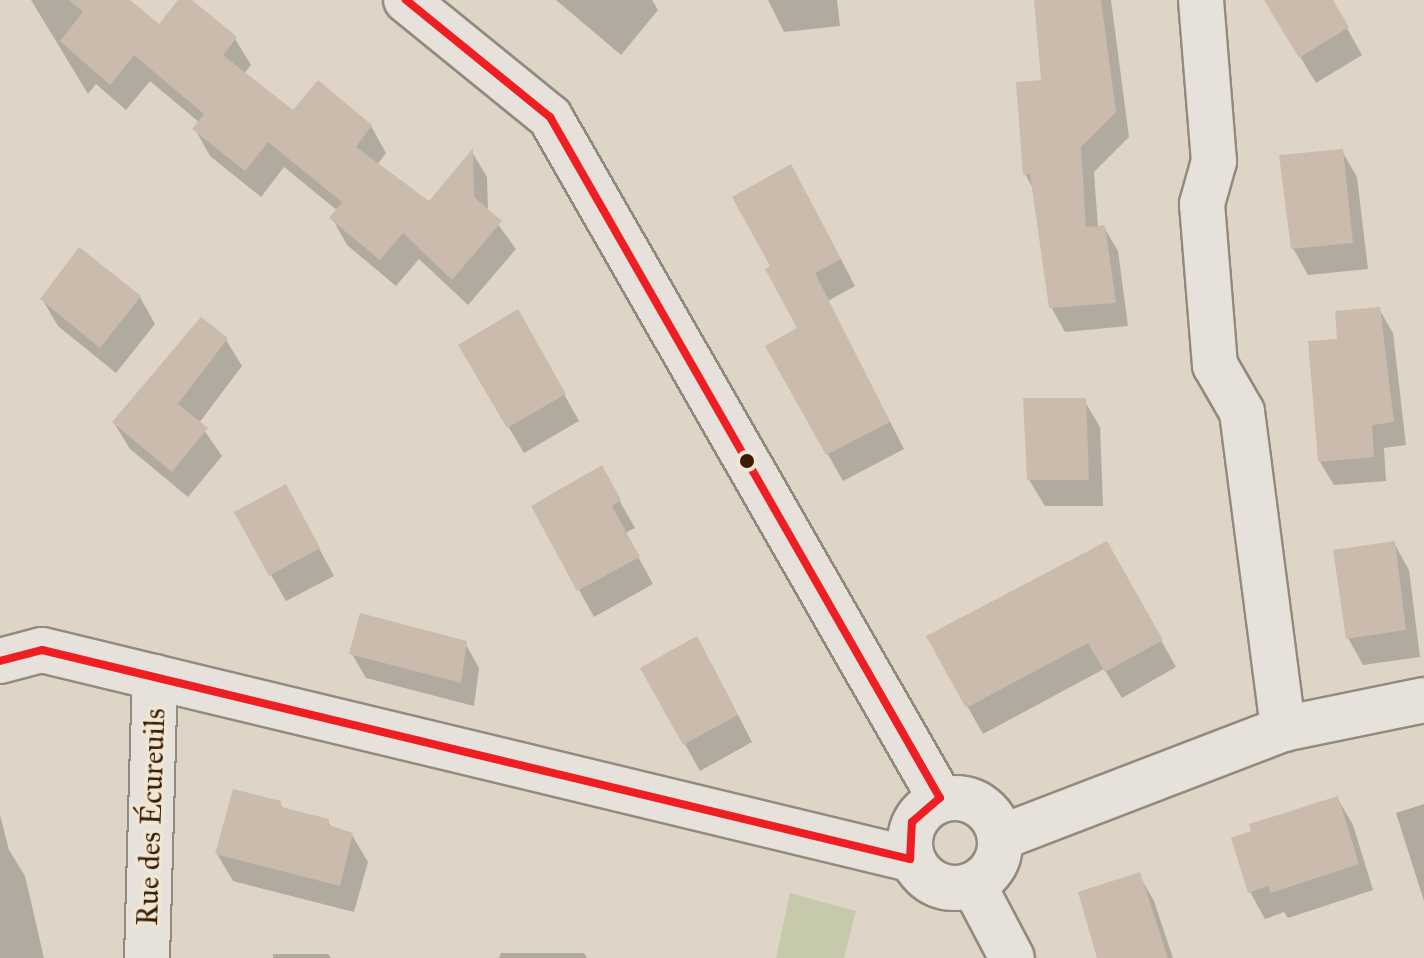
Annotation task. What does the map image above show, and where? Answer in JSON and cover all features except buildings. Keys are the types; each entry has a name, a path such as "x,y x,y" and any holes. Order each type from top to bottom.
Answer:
{"street":[{"path":"406,0 550,117 940,798"},
{"path":"1201,0 1214,161 1202,204 1215,365 1242,412 1283,729"},
{"path":"0,661 42,650 155,677 910,859 936,886 974,886 996,866 1002,837 980,803 940,798 912,822 910,859"},
{"name":"Rue des Écureuils","path":"147,958 155,677"},
{"path":"1002,837 1283,729 1424,700"},
{"path":"974,886 1012,958"}],"green space":[{"path":"790,893 856,911 844,958 776,958"}],"transit line":[{"path":"0,661 42,650 910,859 912,822 940,798 550,117 406,0"}]}
